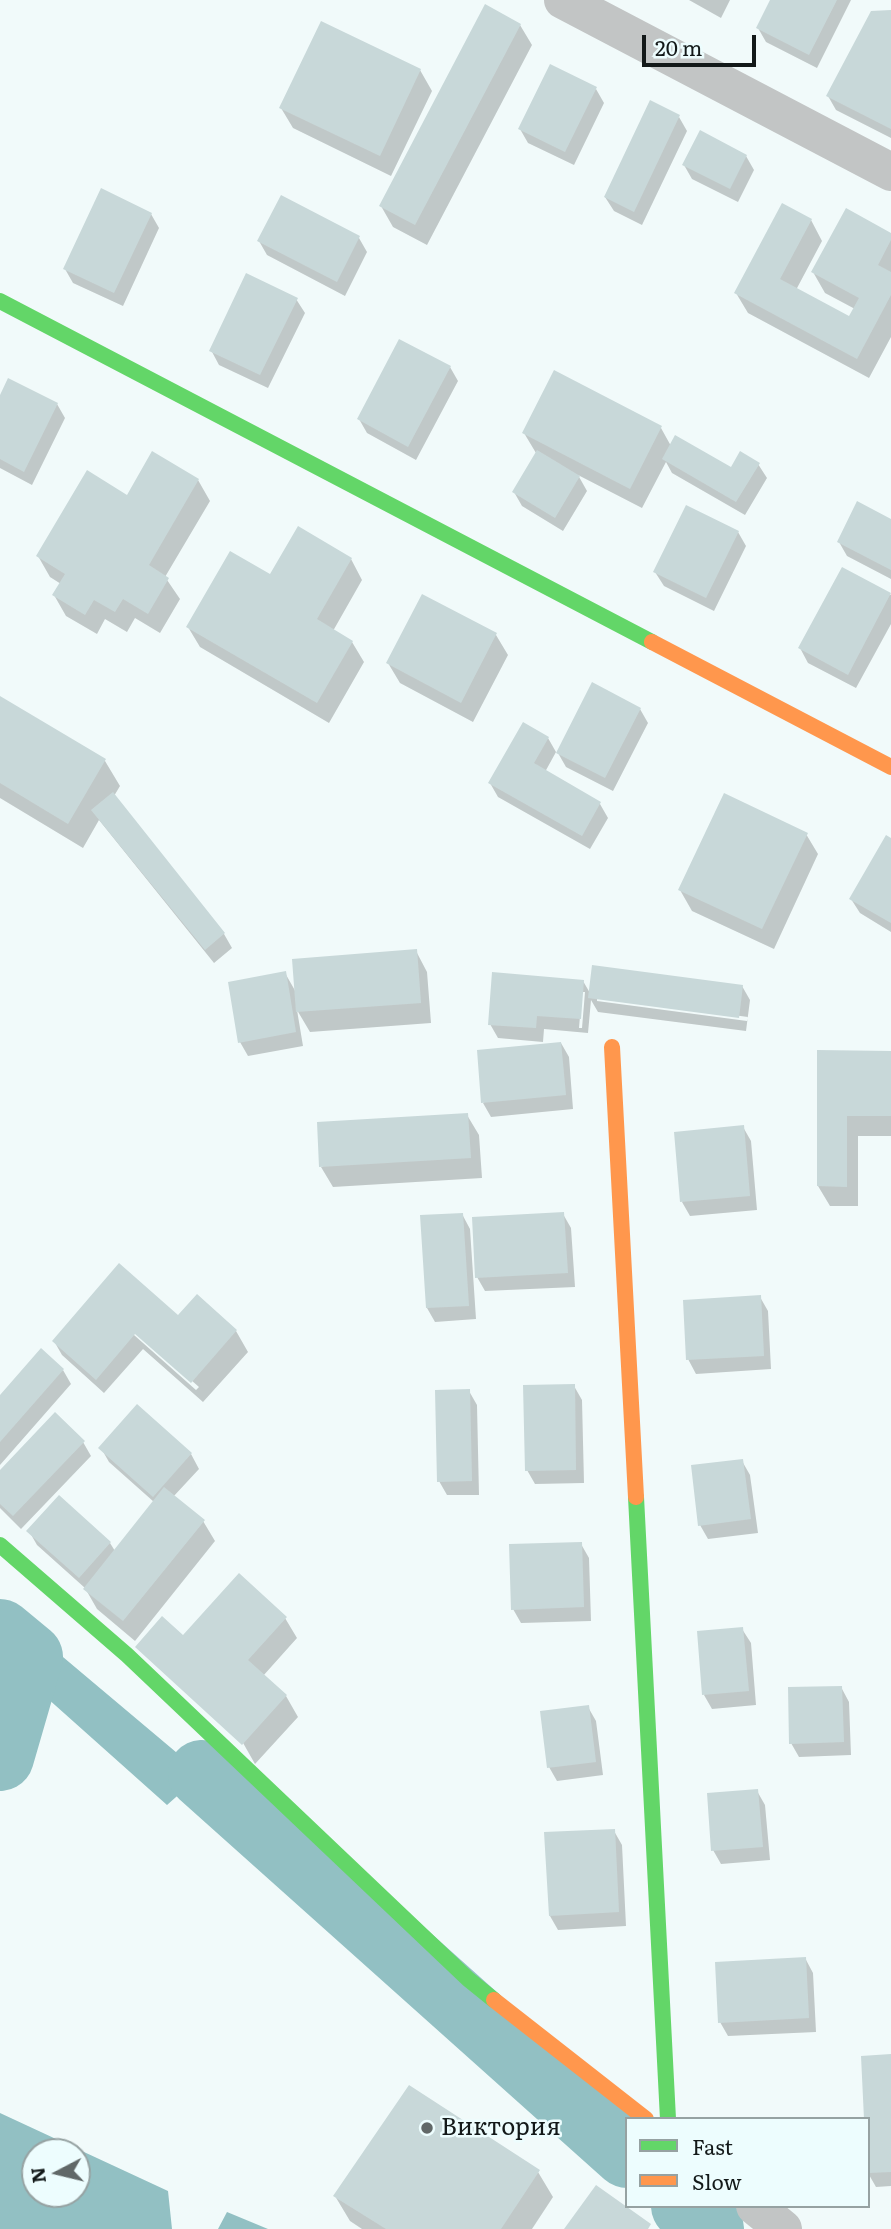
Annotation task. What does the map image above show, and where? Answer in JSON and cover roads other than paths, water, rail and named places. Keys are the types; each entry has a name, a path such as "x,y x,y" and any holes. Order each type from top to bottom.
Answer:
{"street":[{"path":"562,0 891,172"},
{"path":"0,301 891,766"},
{"path":"612,1047 668,2117"},
{"path":"0,1545 127,1655 468,1979 643,2117"},
{"path":"757,2208 782,2229"}],"water":[{"path":"0,1604 202,1774 167,1805 0,1656"},
{"path":"0,2113 54,2138 21,2138 21,2208 91,2208 91,2155 168,2191 172,2229 0,2229"},
{"path":"227,2212 268,2229 218,2229"}],"waterway":[{"path":"0,1633 29,1657 0,1757"},
{"path":"202,1774 625,2152"},
{"path":"687,2208 710,2229"}],"place":[{"name":"Виктория","path":"427,2128"}]}
